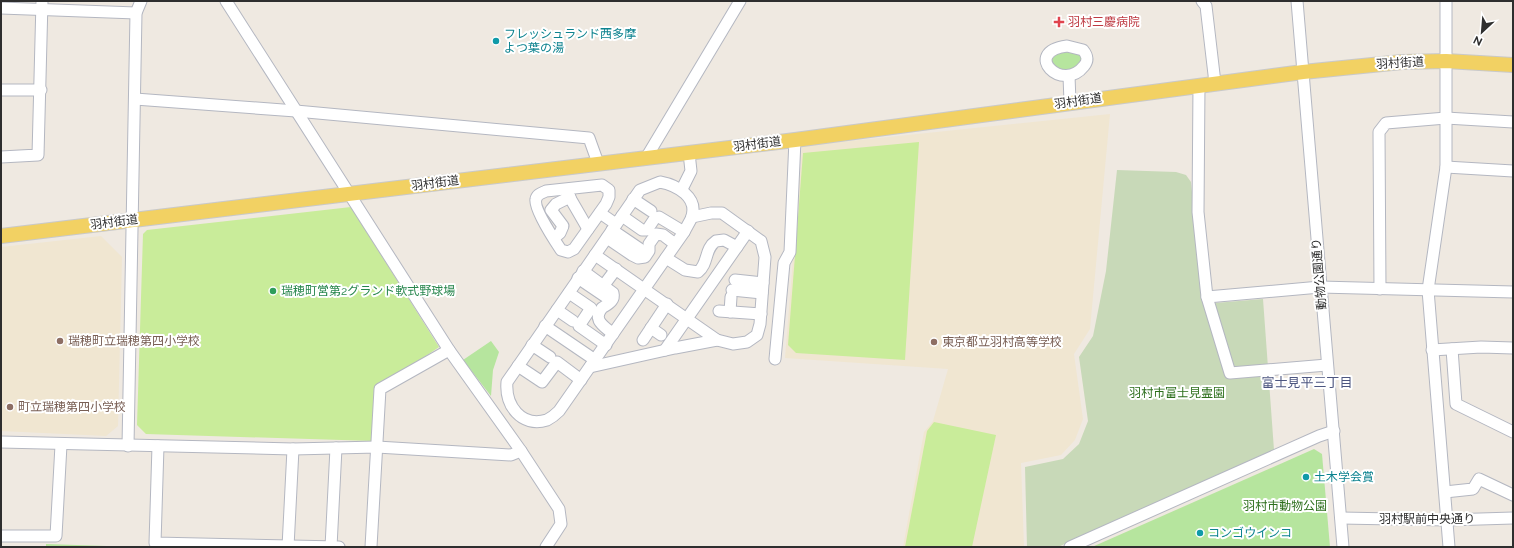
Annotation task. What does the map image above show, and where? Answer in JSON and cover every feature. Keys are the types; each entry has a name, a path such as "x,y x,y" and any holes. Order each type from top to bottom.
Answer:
{"main road":[{"name":"羽村街道","path":"1,236 795,140 1303,72 1402,62 1446,61 1513,65"}],"street":[{"path":"128,446 136,13 141,1"},
{"path":"226,1 347,194 449,350 521,451 559,509 561,524 546,547"},
{"path":"646,158 740,1"},
{"path":"1202,1 1206,6 1214,83"},
{"name":"動物公園通り","path":"1297,1 1343,547"},
{"path":"1446,1 1446,167 1428,290 1449,547"},
{"path":"1,8 42,5 136,13"},
{"path":"1,157 38,155 41,90 42,5"},
{"path":"1069,76 1070,102"},
{"path":"1199,85 1198,212 1207,297 1230,373 1327,365"},
{"path":"1,90 41,90"},
{"path":"135,99 296,111 589,138 598,163"},
{"path":"1380,289 1379,132 1386,123 1446,118 1513,122"},
{"path":"775,359 784,263 790,252 795,140"},
{"path":"682,189 691,171 689,152"},
{"path":"1446,167 1513,171"},
{"path":"660,182 671,184 682,189 689,198 692,217 684,232 606,345 559,411 548,420 536,421 522,418 514,412 506,394 506,382 633,199 640,190 660,182"},
{"path":"602,185 609,190 609,198 600,213 574,249 568,252 561,250 537,208 535,199 539,194 546,191 567,193 602,185"},
{"path":"567,193 588,229"},
{"path":"554,238 560,233 563,226 551,210 567,193"},
{"path":"633,199 651,211"},
{"path":"600,213 614,227 638,258 645,257 649,251 649,244 656,234 663,235 675,244"},
{"path":"595,255 645,288 717,340 733,344 747,342 757,335 761,314 765,257 761,241 722,213 711,213 692,217"},
{"path":"614,227 647,230 655,218 659,217 684,232"},
{"path":"614,227 637,243"},
{"path":"665,350 748,231"},
{"path":"666,258 685,270 698,272 703,267 708,248 716,240 724,240 737,247"},
{"path":"601,294 616,269"},
{"path":"581,275 601,294"},
{"path":"761,314 724,311 738,287 763,288"},
{"path":"1207,297 1320,287 1513,292"},
{"path":"601,294 611,290 614,297 610,304 598,312 598,320 613,334"},
{"path":"568,293 592,308 579,326 606,345"},
{"path":"643,340 667,304"},
{"path":"557,310 573,321"},
{"path":"545,326 592,364 717,340"},
{"path":"651,328 661,335"},
{"path":"532,345 550,357"},
{"path":"1432,350 1513,348"},
{"path":"1452,349 1456,404 1513,432"},
{"path":"371,547 380,389 449,350"},
{"path":"518,366 542,382 556,362 581,380"},
{"path":"1070,547 1319,436 1334,431"},
{"path":"1,442 61,445 293,449 377,447 511,455 521,451"},
{"path":"1,536 53,538 56,536 61,445"},
{"path":"158,446 155,543 339,547"},
{"path":"331,547 336,448"},
{"path":"288,546 293,449"},
{"path":"1445,492 1473,489 1479,479 1513,495"},
{"name":"羽村駅前中央通り","path":"1341,518 1447,520 1513,518"}],"shaded area":[{"name":"東京都立羽村高等学校","path":"1110,114 1090,329 1074,354 1083,419 1075,440 1061,455 1021,463 1024,547 903,547 924,432 933,421 948,369 785,358 802,146"},
{"name":"瑞穂町立瑞穂第四小学校","path":"101,236 122,257 118,426 106,436 1,431 1,247"}],"green space":[{"path":"1067,50 1080,55 1082,61 1070,70 1056,69 1051,61 1058,54"},
{"path":"919,142 905,360 796,353 788,345 803,153"},
{"name":"羽村市富士見霊園","path":"1117,170 1176,172 1186,175 1191,182 1203,304 1263,299 1274,450 1058,547 1027,547 1025,467 1063,459 1079,444 1088,421 1079,357 1093,336 1106,271"},
{"name":"瑞穂町営第2グランド軟式野球場","path":"351,207 439,347 378,389 373,441 146,434 137,425 143,234 147,230"},
{"path":"491,341 499,352 493,370 491,396 463,360"},
{"path":"934,422 996,435 972,547 905,547 927,431"},
{"name":"羽村市動物公園","path":"1314,449 1322,454 1330,547 1092,547"},
{"path":"46,544 137,547 46,547"}],"place":[{"name":"羽村三慶病院","path":"1059,22"},
{"name":"フレッシュランド西多摩 よつ葉の湯","path":"496,41"},
{"name":"瑞穂町営第2グランド軟式野球場","path":"273,291"},
{"name":"瑞穂町立瑞穂第四小学校","path":"60,341"},
{"name":"東京都立羽村高等学校","path":"934,342"},
{"name":"町立瑞穂第四小学校","path":"10,407"},
{"name":"土木学会賞","path":"1306,477"},
{"name":"コンゴウインコ","path":"1200,533"}],"district":[{"name":"富士見平三丁目","path":"1307,382"}]}
